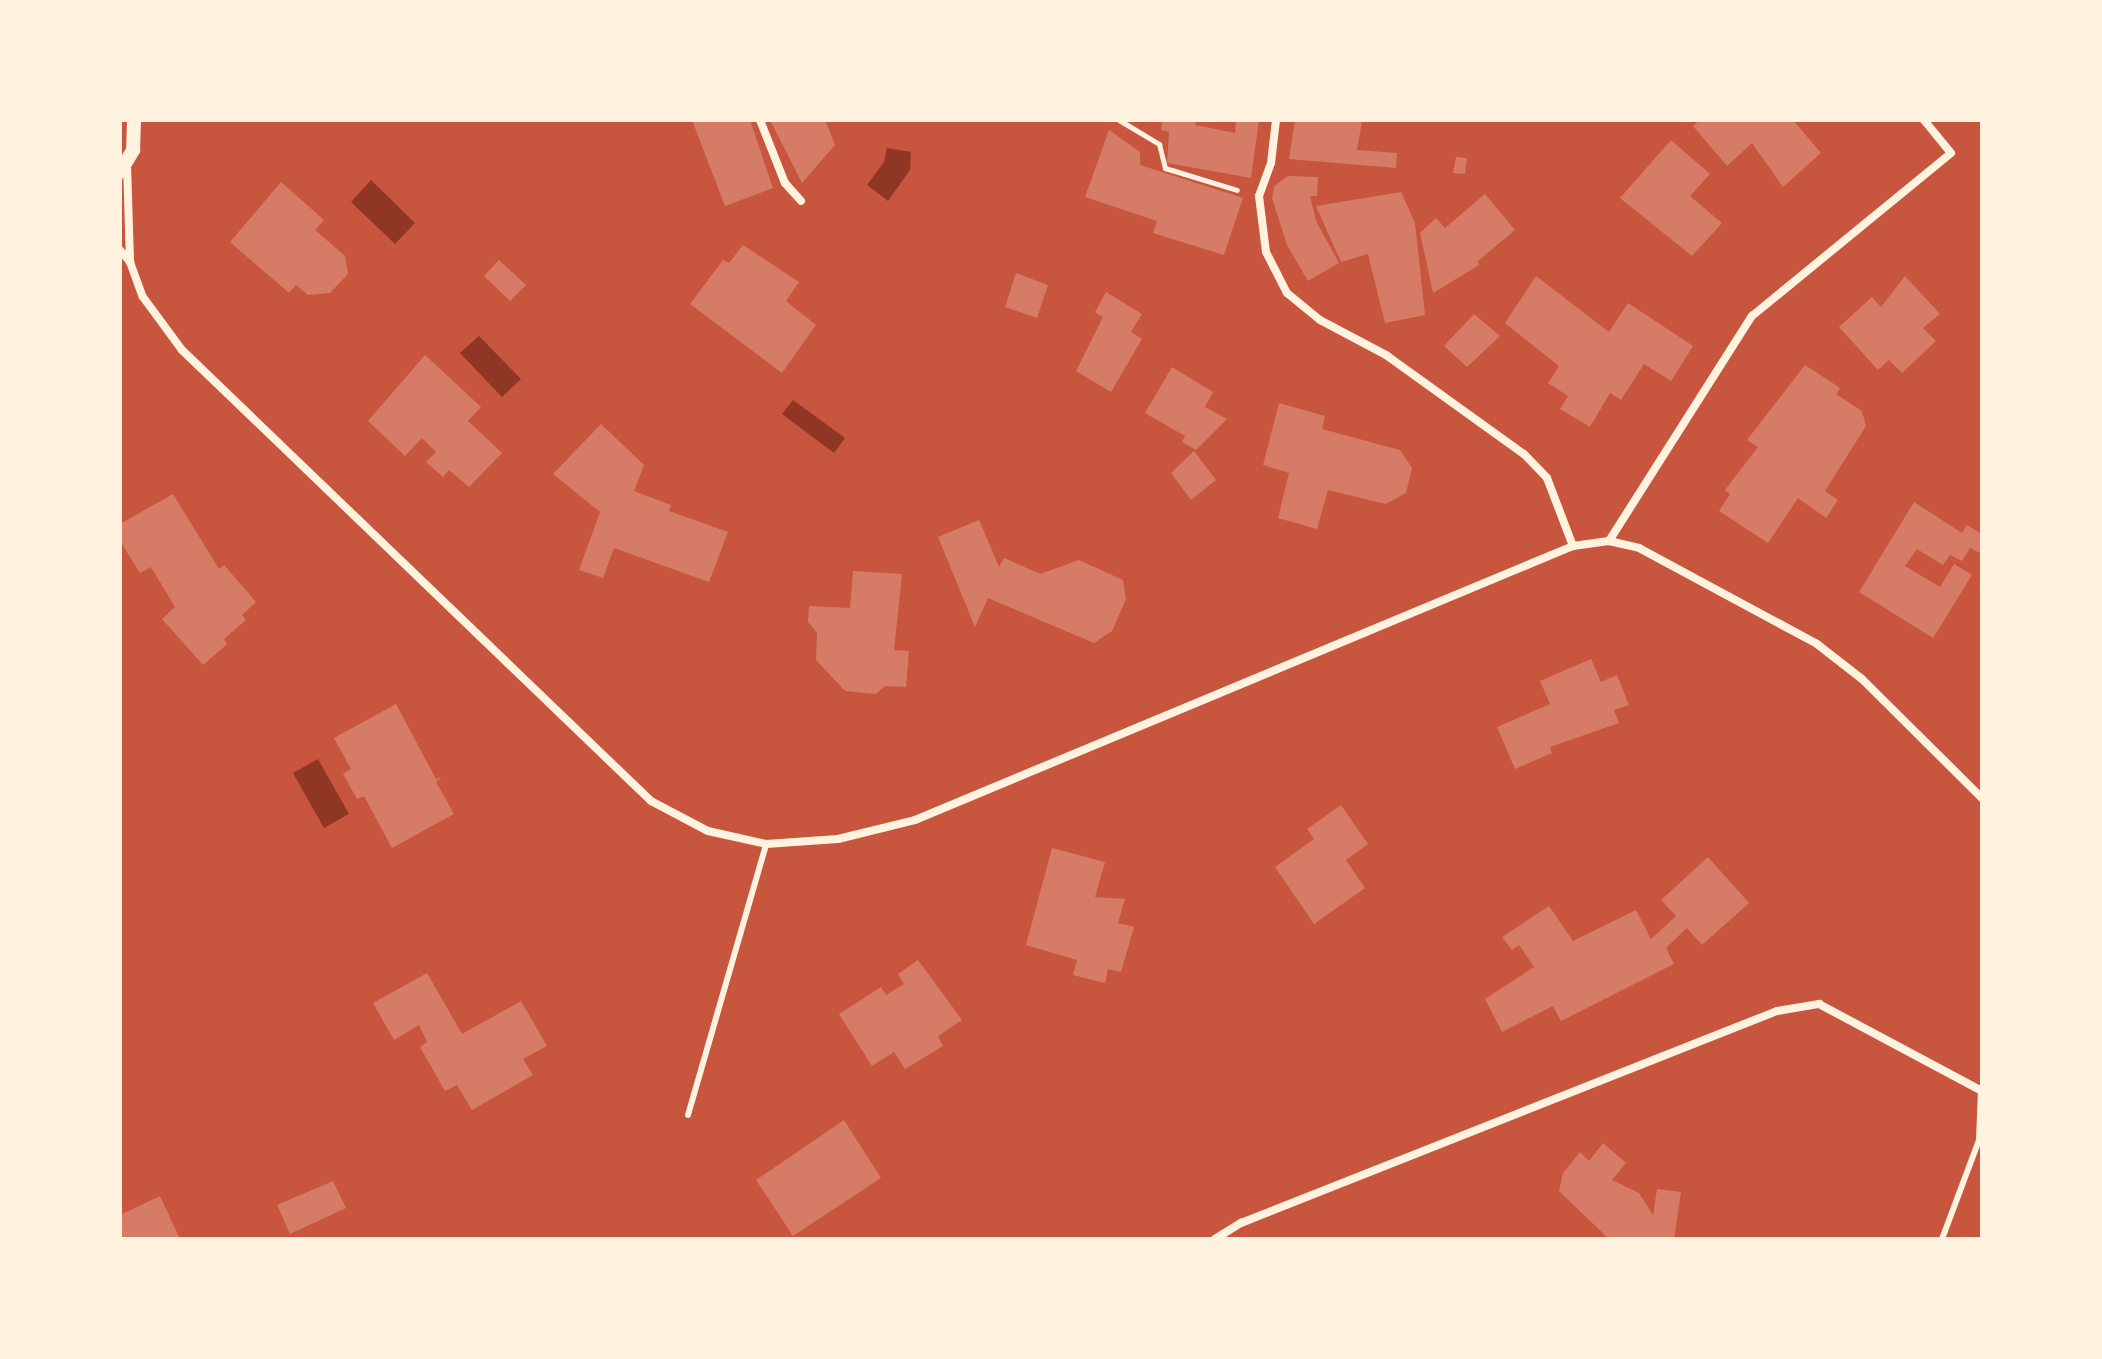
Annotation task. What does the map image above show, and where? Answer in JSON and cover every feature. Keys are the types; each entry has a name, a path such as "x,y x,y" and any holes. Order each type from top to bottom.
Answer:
{"street":[{"path":"146,120 135,128 123,168 130,262 143,297 182,350 651,801 708,831 766,844 838,839 915,820 1573,546 1609,541 1678,565 1817,644 1862,679 1982,798"},
{"path":"760,120 785,183 801,201"},
{"path":"1276,120 1271,163 1259,196 1266,252 1287,293 1320,320 1386,355 1524,454 1547,478 1573,546"},
{"path":"1609,541 1752,316 1951,153 1924,120"},
{"path":"120,250 130,262"},
{"path":"1215,1239 1241,1223 1777,1011 1819,1004 1840,1012 1982,1091"}],"lane":[{"path":"688,1115 766,844"},
{"path":"1942,1239 1979,1140 1982,1091"}],"path":[{"path":"1119,120 1159,144 1165,168 1259,196"}],"shaded area":[{"path":"887,148 911,152 910,170 888,201 867,185 884,162"},
{"path":"371,180 415,223 395,244 351,202"},
{"path":"479,336 521,379 502,397 460,353"},
{"path":"793,400 845,438 834,453 782,414"},
{"path":"318,759 349,814 324,828 293,773"}],"building":[{"path":"692,120 750,120 773,188 725,206"},
{"path":"770,120 825,120 835,145 802,183"},
{"path":"1162,120 1196,120 1195,125 1235,133 1236,120 1259,120 1251,178 1167,163 1169,132 1161,130"},
{"path":"1295,120 1362,121 1357,150 1397,153 1396,168 1289,159"},
{"path":"1700,120 1793,120 1821,153 1783,187 1752,143 1727,166 1693,126"},
{"path":"1109,130 1140,152 1140,165 1243,198 1224,255 1153,233 1157,221 1085,197"},
{"path":"1671,140 1710,174 1690,196 1722,223 1692,256 1620,198"},
{"path":"1456,157 1467,158 1465,174 1453,173"},
{"path":"1288,176 1318,177 1317,196 1310,196 1316,221 1339,263 1308,281 1287,245 1272,198 1274,186"},
{"path":"281,182 324,220 315,230 345,256 348,274 330,293 308,295 296,285 289,293 230,242"},
{"path":"1401,192 1415,223 1425,315 1385,323 1368,254 1341,262 1316,206"},
{"path":"1485,194 1515,230 1478,261 1479,265 1433,293 1420,233 1436,218 1445,228"},
{"path":"743,245 799,282 786,301 816,325 782,373 690,304 723,260 729,263"},
{"path":"499,260 526,285 510,301 484,276"},
{"path":"1016,273 1048,285 1037,318 1005,307"},
{"path":"1536,276 1609,332 1628,303 1693,346 1671,381 1644,364 1621,400 1610,393 1590,427 1560,409 1568,396 1548,383 1559,366 1505,323"},
{"path":"1905,276 1940,314 1923,328 1936,341 1902,373 1889,360 1878,370 1839,327 1872,297 1881,307"},
{"path":"1106,292 1142,314 1131,332 1142,339 1111,392 1076,371 1103,317 1095,312"},
{"path":"1474,314 1500,336 1467,367 1444,346"},
{"path":"425,355 481,407 468,421 502,453 469,487 449,470 443,477 426,462 436,452 422,438 405,456 368,421"},
{"path":"1805,365 1840,388 1836,394 1862,411 1866,426 1825,491 1838,500 1826,518 1798,498 1768,543 1719,511 1730,494 1725,490 1758,447 1747,440"},
{"path":"1172,367 1213,392 1205,407 1227,419 1196,450 1182,442 1185,436 1145,413"},
{"path":"1279,403 1325,416 1322,429 1400,450 1412,468 1406,493 1386,504 1328,490 1317,529 1278,518 1289,473 1263,465"},
{"path":"601,424 644,465 634,491 671,505 669,511 728,532 709,582 614,548 603,578 579,570 600,512 553,474"},
{"path":"1194,451 1216,480 1191,500 1171,473"},
{"path":"173,494 219,569 224,565 256,602 242,615 246,620 224,639 227,644 203,665 162,619 175,607 151,567 140,573 120,541 120,524"},
{"path":"1914,502 1962,533 1967,525 1982,534 1982,554 1970,548 1962,561 1950,555 1943,565 1917,549 1905,566 1940,587 1954,564 1972,575 1933,638 1859,592"},
{"path":"979,520 999,567 1004,558 1040,574 1079,560 1123,580 1126,599 1112,631 1094,643 988,598 975,627 938,537"},
{"path":"853,571 902,574 894,650 909,651 906,687 885,686 876,694 845,691 816,660 817,633 808,622 809,606 850,608"},
{"path":"1591,659 1601,682 1617,675 1629,705 1614,710 1619,723 1550,747 1552,753 1515,769 1497,727 1550,704 1540,681"},
{"path":"396,704 436,779 442,777 436,782 454,814 392,848 364,796 357,799 343,774 351,769 334,738"},
{"path":"1341,805 1368,844 1346,860 1365,888 1314,924 1275,867 1314,839 1307,829"},
{"path":"1052,848 1105,862 1095,897 1125,899 1118,923 1134,927 1121,972 1108,969 1105,983 1073,975 1077,960 1026,945"},
{"path":"1708,857 1749,903 1702,945 1687,928 1666,948 1674,964 1561,1021 1553,1006 1502,1032 1485,999 1534,967 1519,945 1512,950 1502,937 1549,906 1573,941 1636,910 1651,939 1676,916 1661,900"},
{"path":"918,960 962,1020 938,1036 943,1046 905,1069 894,1052 872,1066 839,1014 881,987 886,995 904,984 898,974"},
{"path":"427,973 462,1034 521,1001 547,1046 523,1059 533,1075 472,1110 457,1085 445,1091 420,1047 427,1042 419,1025 394,1040 373,1003"},
{"path":"844,1120 881,1178 793,1236 756,1180"},
{"path":"1603,1143 1626,1163 1612,1180 1639,1193 1653,1215 1657,1189 1681,1192 1674,1239 1609,1239 1559,1191 1563,1173 1580,1152 1589,1161"},
{"path":"333,1181 346,1208 290,1234 277,1205"},
{"path":"160,1196 180,1239 120,1239 120,1215"}]}
